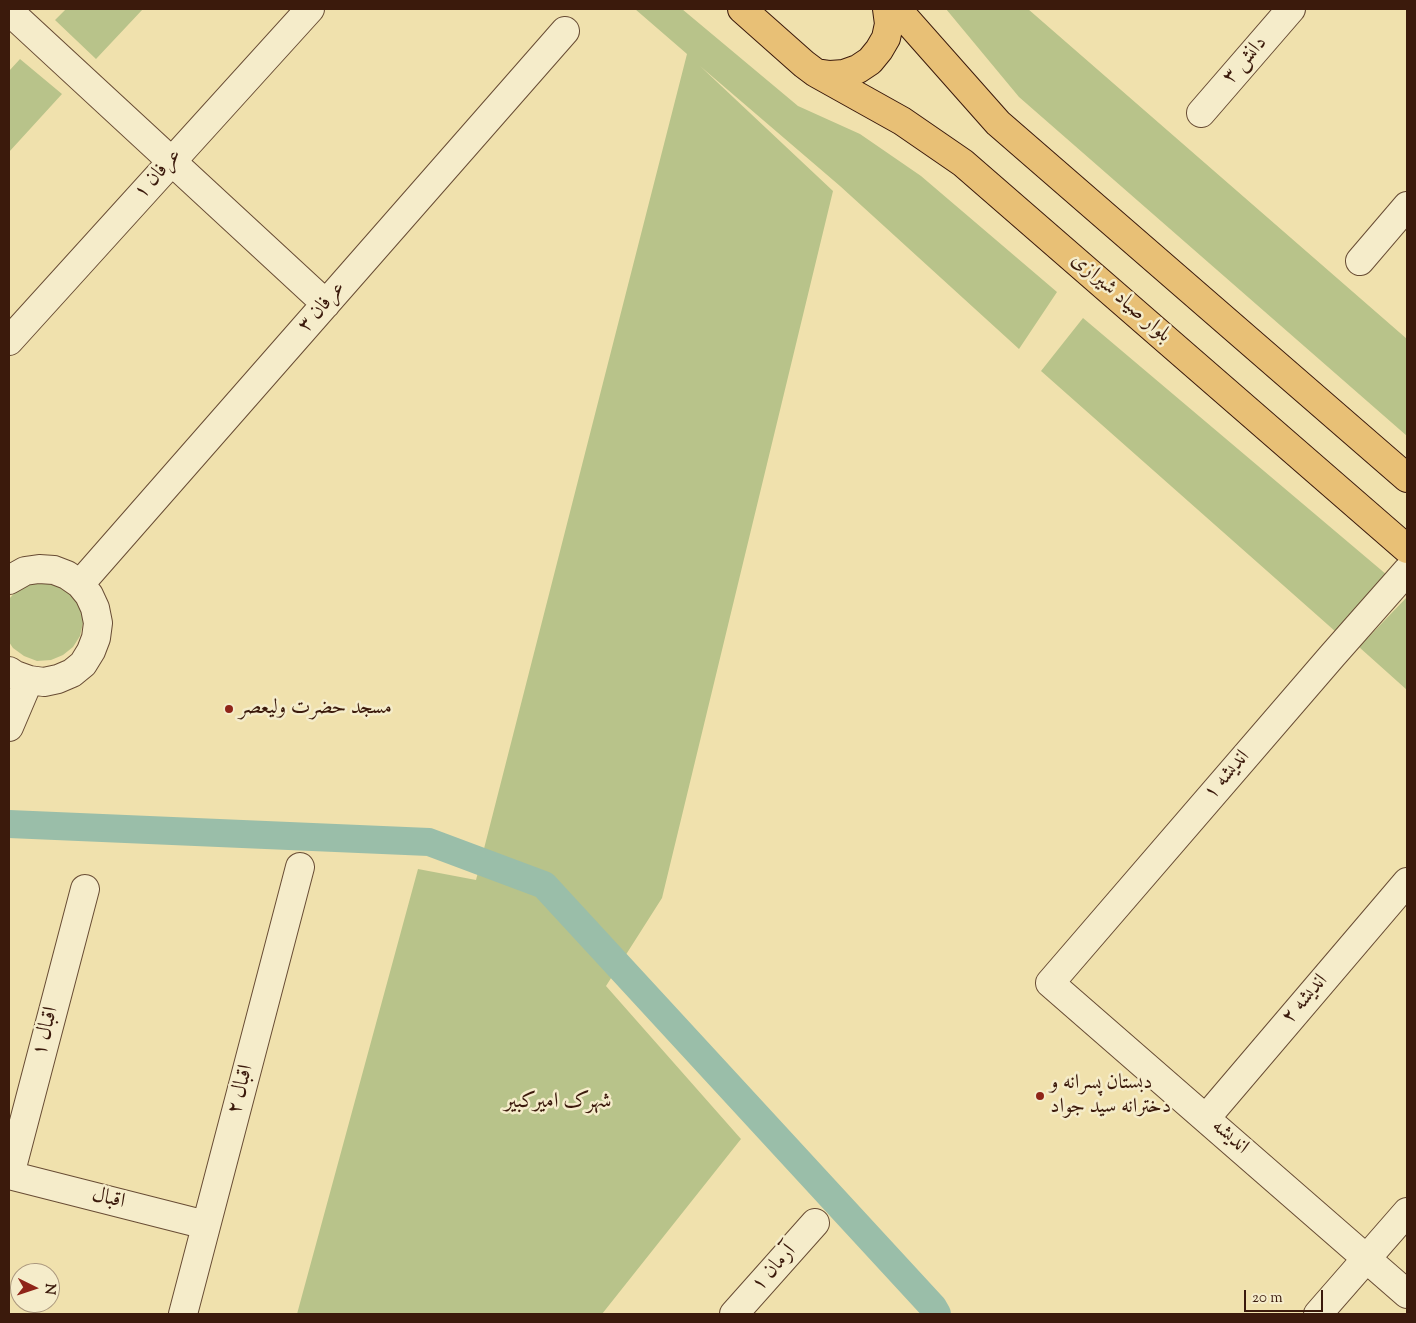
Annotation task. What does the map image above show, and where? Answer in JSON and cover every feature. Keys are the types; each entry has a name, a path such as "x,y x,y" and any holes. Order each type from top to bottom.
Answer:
{"main road":[{"name":"بلوار صیاد شیرازی","path":"742,9 816,73 902,121 963,163 1407,549"},
{"path":"816,73 844,74 858,69 870,61 886,38 889,24 887,9"},
{"path":"897,9 998,123 1407,478"}],"street":[{"name":"عرفان ۱","path":"9,341 310,9"},
{"name":"دانش ۳","path":"1201,114 1291,9"},
{"path":"9,11 326,304"},
{"name":"عرفان ۳","path":"80,584 565,32"},
{"path":"1360,261 1407,206"},
{"path":"9,580 25,571 39,569 54,570 68,575 80,584 89,595 95,608 98,623 96,638 91,651 83,664 72,673 44,682 19,676 9,726"},
{"name":"اندیشه ۱","path":"1050,983 1407,570"},
{"name":"اقبال ۲","path":"183,1314 300,866"},
{"name":"اندیشه ۲","path":"1206,1118 1407,882"},
{"name":"اقبال ۱","path":"9,1175 85,889"},
{"name":"اندیشه","path":"1050,983 1407,1294"},
{"name":"اقبال","path":"9,1175 206,1225"},
{"path":"1318,1314 1407,1212"},
{"name":"آرمان ۱","path":"734,1314 815,1223"}],"green space":[{"path":"66,9 143,9 96,59 55,20"},
{"path":"635,9 682,9 798,106 860,134 921,176 1057,292 1019,349 840,186 700,66 833,191 662,898 606,986 741,1139 602,1314 297,1314 418,869 476,880 687,54"},
{"path":"946,9 1028,9 1407,339 1407,436 1019,97"},
{"path":"20,59 62,94 9,152 9,71"},
{"path":"1083,318 1387,575 1336,632 1041,371"},
{"path":"31,582 56,582 76,599 81,610 83,623 80,636 73,647 63,655 51,660 37,661 24,656 13,648 9,642 9,599 19,588"},
{"path":"1407,597 1407,690 1359,647"}],"waterway":[{"path":"9,824 429,842 544,885 933,1307 937,1314"}],"place":[{"name":"مسجد حضرت ولیعصر","path":"229,709"},
{"name":"دبستان پسرانه و دخترانه سید جواد","path":"1040,1096"}],"district":[{"name":"شهرک امیرکبیر","path":"558,1103"}]}
